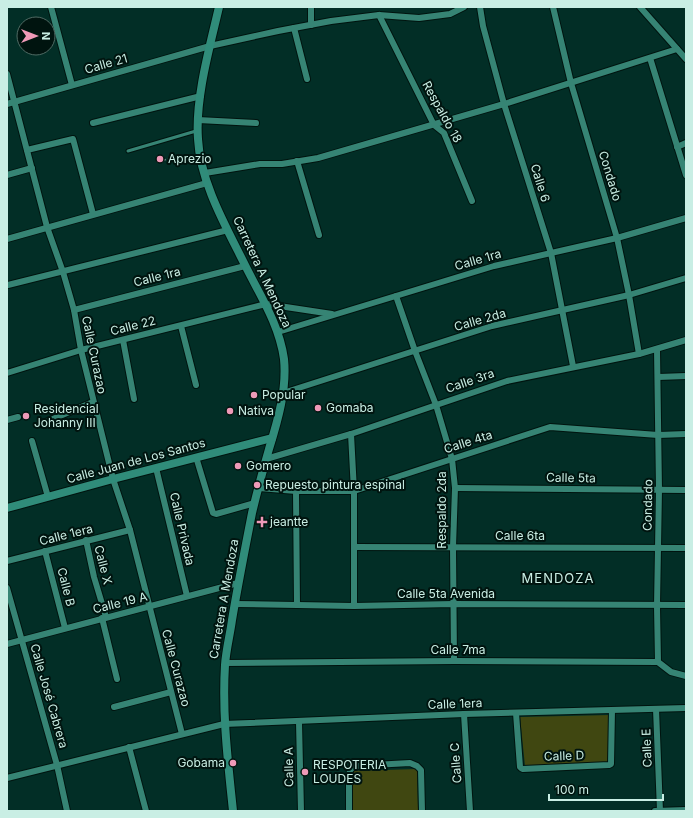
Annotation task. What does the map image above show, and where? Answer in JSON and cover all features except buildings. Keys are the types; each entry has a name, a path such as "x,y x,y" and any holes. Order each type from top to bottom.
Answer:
{"street":[{"path":"51,7 72,85"},
{"name":"Carretera A Mendoza","path":"219,7 201,96 198,120 199,145 207,183 245,266 266,304 278,332 284,369 283,393 255,503 238,583 225,663 224,724 232,811"},
{"path":"311,7 311,25"},
{"name":"Calle 21","path":"7,104 210,46 294,28 379,15 418,18 450,14 464,7"},
{"name":"Calle 6","path":"480,7 483,26 504,104 550,253 573,366"},
{"name":"Condado","path":"553,7 571,83 617,238 639,354"},
{"path":"640,7 686,59"},
{"name":"Respaldo 18","path":"379,15 434,124 444,133 472,201"},
{"path":"294,28 307,79"},
{"path":"205,173 260,164 318,158 504,104 677,49"},
{"path":"650,58 686,175"},
{"name":"Calle Curazao","path":"7,74 48,227 74,310 80,350 113,479 130,530 182,734"},
{"path":"93,123 201,96"},
{"path":"198,120 256,122"},
{"path":"27,150 73,139 93,214"},
{"path":"677,147 686,143"},
{"path":"297,161 319,236"},
{"path":"7,175 32,168"},
{"path":"7,239 207,183"},
{"name":"Calle 1ra","path":"278,332 494,266 617,238 686,218"},
{"path":"8,285 228,230"},
{"name":"Calle 1ra","path":"74,310 245,266"},
{"name":"Calle 2da","path":"283,393 492,326 629,295 686,278"},
{"name":"Respaldo 2da","path":"396,296 436,405 452,459 456,488 453,547 454,661"},
{"path":"266,304 334,314"},
{"name":"Calle 22","path":"7,373 80,350 266,304"},
{"path":"181,326 196,385"},
{"path":"123,340 134,399"},
{"name":"Calle 3ra","path":"266,459 351,434 507,381 573,366 639,354 686,340"},
{"name":"Condado","path":"657,349 659,490 657,606 658,662"},
{"path":"658,377 686,376"},
{"path":"41,424 94,402"},
{"path":"7,420 18,417"},
{"name":"Calle 4ta","path":"259,488 296,491 354,491 550,427 658,435 686,434"},
{"path":"351,434 354,491 354,606"},
{"name":"Calle Juan de Los Santos","path":"7,508 272,438"},
{"path":"32,441 48,497"},
{"path":"196,457 213,513 216,514 255,503"},
{"name":"Calle Privada","path":"156,468 187,596"},
{"name":"Calle 5ta","path":"456,488 686,490"},
{"path":"296,491 297,604"},
{"name":"Calle 1era","path":"7,561 130,530"},
{"name":"Calle X","path":"86,540 117,680"},
{"name":"Calle 6ta","path":"354,547 686,548"},
{"name":"Calle B","path":"45,551 65,628"},
{"name":"Calle 19 A","path":"7,644 238,583"},
{"name":"Calle José Cabrera","path":"7,588 57,765 67,811"},
{"name":"Calle 5ta Avenida","path":"235,604 354,606 453,604 686,605"},
{"name":"Calle 7ma","path":"225,663 454,661 658,662"},
{"path":"658,662 671,672 686,676"},
{"path":"114,707 171,692"},
{"name":"Calle 1era","path":"7,778 224,724 464,714 686,708"},
{"name":"Calle E","path":"656,709 660,811"},
{"name":"Calle D","path":"516,713 520,766 523,769 611,764 612,710"},
{"name":"Calle C","path":"464,714 470,811"},
{"name":"Calle A","path":"299,722 301,811"},
{"path":"129,747 146,811"},
{"path":"349,811 348,778 350,770 355,766 410,763 417,766 421,770 422,811"},
{"path":"655,811 686,810"}],"lane":[{"path":"128,151 198,130"}],"path":[{"path":"164,160 180,156"}],"green space":[{"path":"610,715 609,763 525,766 520,717"},
{"path":"417,769 418,811 353,811 351,771"}],"place":[{"name":"Aprezio","path":"160,159"},
{"name":"Popular","path":"254,395"},
{"name":"Gomaba","path":"318,408"},
{"name":"Nativa","path":"230,411"},
{"name":"Residencial Johanny III","path":"26,416"},
{"name":"Gomero","path":"238,466"},
{"name":"Repuesto pintura espinal","path":"257,485"},
{"name":"jeantte","path":"262,522"},
{"name":"Gobama","path":"233,763"},
{"name":"RESPOTERIA LOUDES","path":"305,772"}],"district":[{"name":"MENDOZA","path":"558,578"}]}
